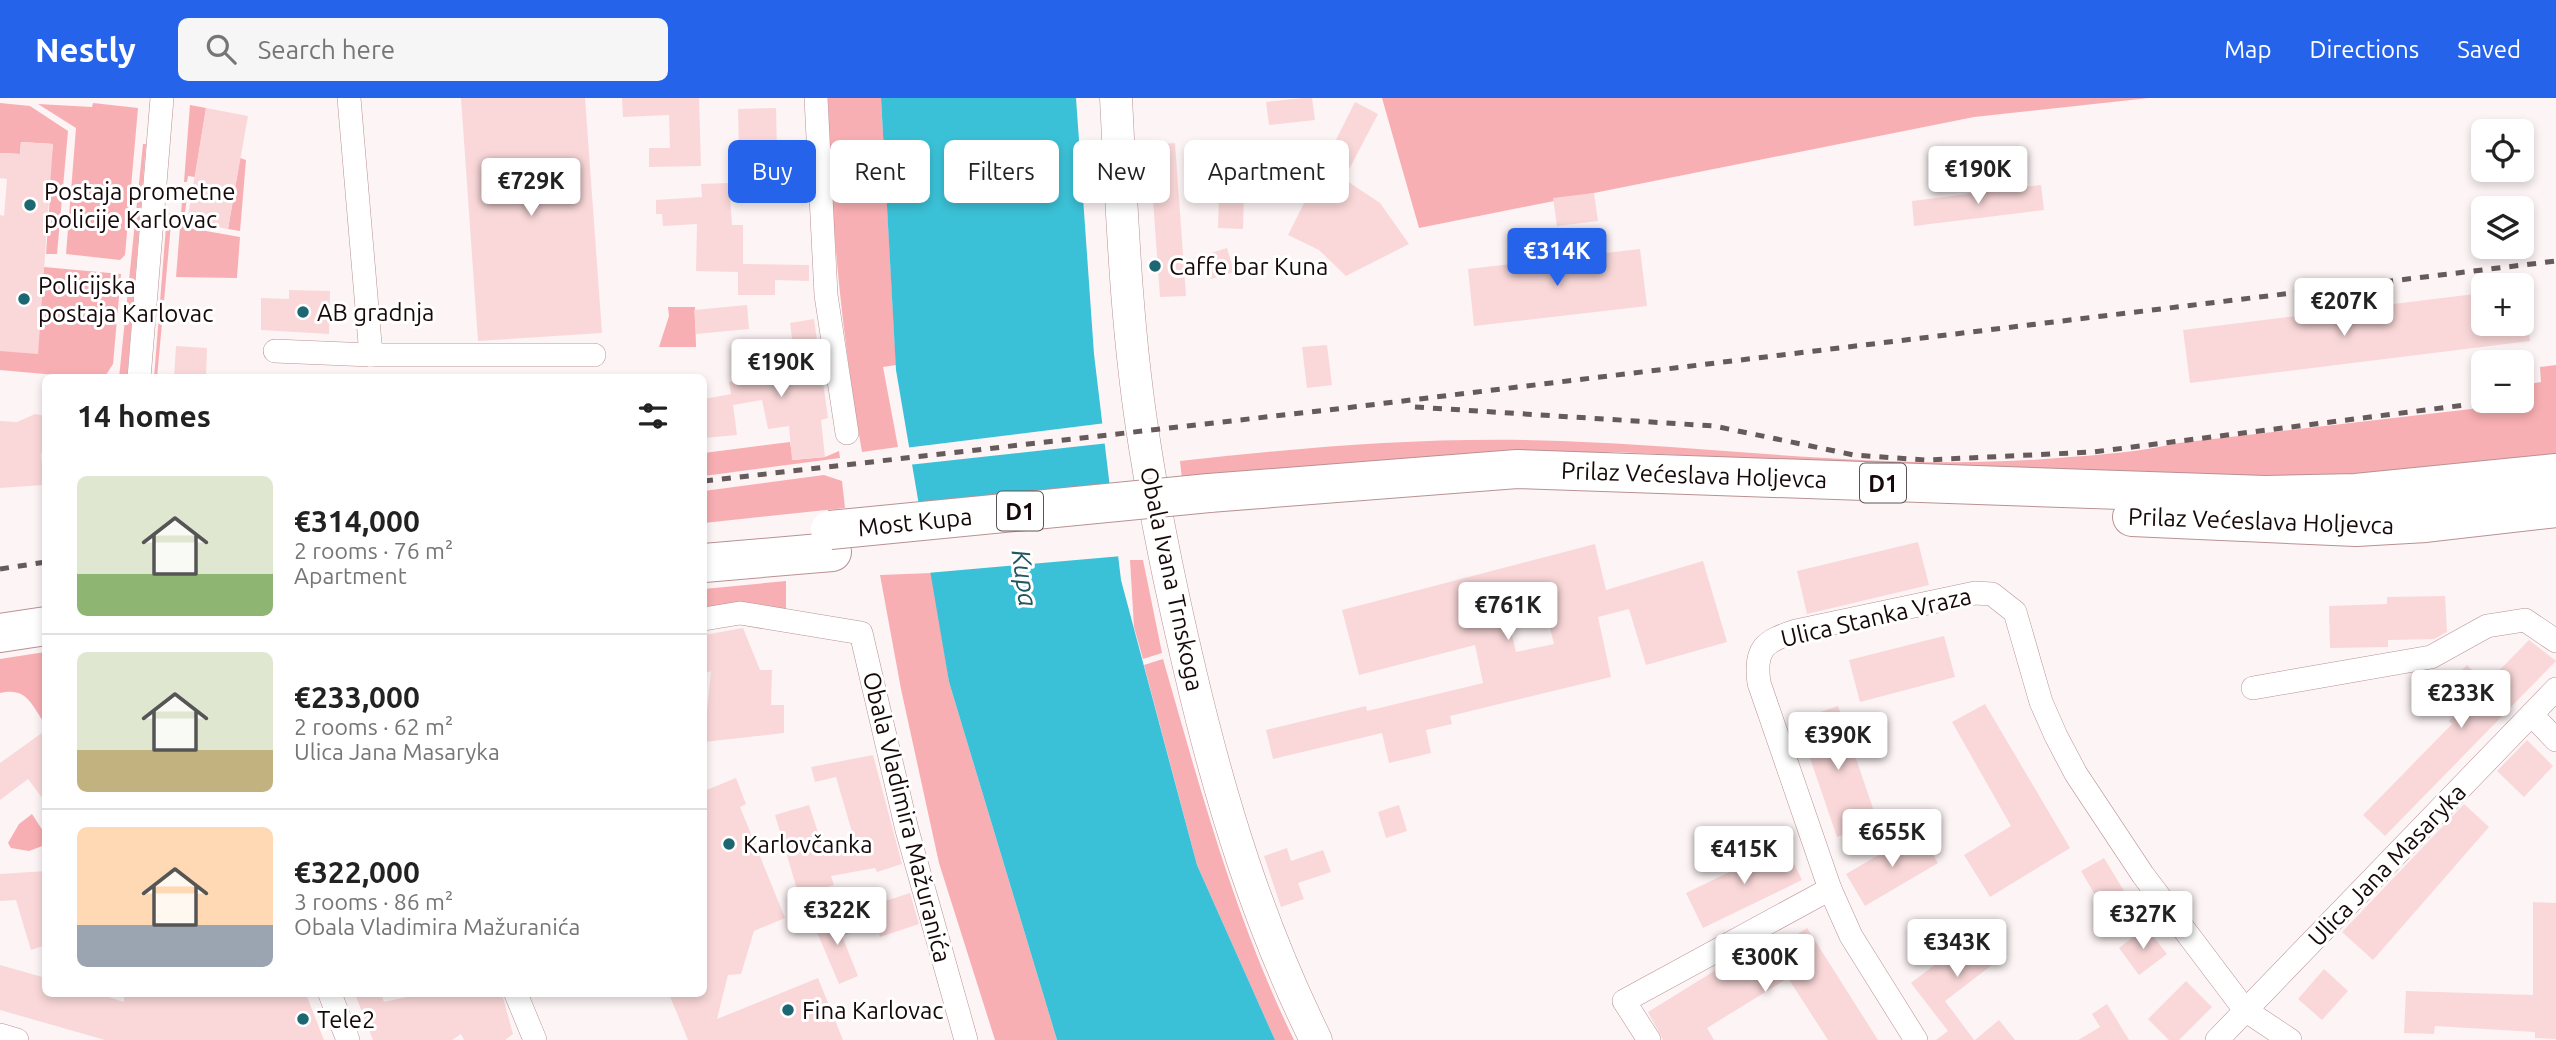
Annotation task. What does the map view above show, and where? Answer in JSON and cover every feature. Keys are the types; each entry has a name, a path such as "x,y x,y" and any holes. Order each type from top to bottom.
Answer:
{"highway":[{"name":"Prilaz Većeslava Holjevca","path":"1210,505 1517,469 2266,495 2356,493 2556,473"},
{"name":"Prilaz Većeslava Holjevca","path":"1210,505 1519,494 1659,497 2356,527 2426,523 2556,508"},
{"name":"Most Kupa","path":"831,541 1210,505"},
{"name":"D1","path":"707,540 831,541"},
{"name":"D1","path":"707,562 831,541"},
{"path":"0,606 42,601"},
{"path":"0,633 42,627"}],"street":[{"path":"139,374 162,98"},
{"path":"349,98 371,355"},
{"path":"816,98 827,295 847,433"},
{"name":"Obala Ivana Trnskoga","path":"1116,98 1124,265 1144,444 1169,583 1212,765 1240,861 1285,979 1316,1040"},
{"path":"275,351 371,355 594,355"},
{"name":"Ulica Stanka Vraza","path":"1916,1040 1852,936 1830,889 1759,683 1759,656 1764,646 1773,638 1796,631 1975,593 1992,594 2015,612 2042,702 2076,774 2143,875 2245,1010 2290,1040"},
{"name":"Obala Vladimira Mažuranića","path":"707,618 740,613 861,633 907,830 966,1040"},
{"path":"2253,688 2431,657 2487,626 2525,620 2556,642"},
{"name":"Ulica Jana Masaryka","path":"2217,1040 2556,689"},
{"path":"2532,715 2556,740"},
{"path":"1648,1040 1624,1001 1830,889"},
{"path":"331,997 348,1040"},
{"path":"517,997 535,1040"},
{"path":"0,1035 17,1040"}],"shaded area":[{"path":"828,98 881,98 883,140 830,140 830,157"},
{"path":"1382,98 2149,98 1974,117 1419,228"},
{"path":"0,103 30,106 68,131 57,254 46,254 51,182 48,182 53,144 21,142 20,154 0,153"},
{"path":"93,103 138,108 125,255 120,260 66,254 76,128 38,104 92,107"},
{"path":"190,105 206,108 195,177 188,176 187,182 184,182"},
{"path":"143,144 146,144 127,374 119,374"},
{"path":"240,158 246,160 240,231 228,229"},
{"path":"183,189 188,190 183,227 240,237 237,278 176,277"},
{"path":"832,203 887,203 896,365 883,367 898,447 862,452 838,276"},
{"path":"172,213 157,374 154,374 167,214"},
{"path":"44,267 121,274 113,364 107,374 44,374 0,370 0,351"},
{"path":"668,307 695,307 696,347 659,347 669,316"},
{"path":"2556,365 2556,462 2300,483 1614,452 1182,479 1180,461 1370,444 1466,440 1561,441 1934,462 2058,458 2119,453 2179,443 2471,409 2471,413 2534,413 2534,383 2541,382 2540,367"},
{"path":"790,442 793,460 825,457 839,451 840,458 707,476 707,453"},
{"path":"824,475 842,481 845,508 707,523 707,491"},
{"path":"1130,560 1143,560 1162,653 1143,659 1134,627"},
{"path":"932,573 949,682 1057,1040 995,1040 939,863 901,689 880,575"},
{"path":"786,581 786,609 707,608 707,589"},
{"path":"42,653 42,719 22,695 16,692 0,693 0,659"},
{"path":"1163,659 1236,900 1294,1040 1275,1040 1197,865 1144,665"},
{"path":"32,814 42,829 42,846 29,851 11,848 8,843 19,824"}],"water":[{"name":"Kupa","path":"881,98 1076,98 1079,140 1073,140 1073,203 1083,203 1094,354 1121,580 1197,865 1275,1040 1057,1040 949,682 896,370 887,203 930,203 930,140 883,140"}],"pier":[{"path":"1106,423 1109,443 908,465 905,448"},
{"path":"1114,488 1122,556 927,573 915,505"}],"building":[{"path":"461,98 585,98 602,333 478,341"},
{"path":"622,98 699,98 701,166 649,167 649,148 670,148 669,115 623,117"},
{"path":"1312,98 1315,120 1269,125 1266,102"},
{"path":"1355,102 1378,114 1349,169 1349,140 1336,140"},
{"path":"206,108 248,116 228,229 187,222"},
{"path":"776,108 777,140 739,140 738,109"},
{"path":"21,142 53,144 38,354 0,351 0,215 4,216 7,179 0,178 0,153 20,154"},
{"path":"1170,143 1175,143 1186,296 1160,297 1153,203 1170,203"},
{"path":"1349,182 1380,203 1409,244 1346,276 1319,250 1288,235 1304,203 1349,203"},
{"path":"728,183 732,225 743,225 743,264 809,265 809,281 775,280 775,295 738,295 738,272 696,271 697,224 663,226 662,214 656,214 656,200 702,197 701,184"},
{"path":"2041,185 2044,210 1914,226 1912,201"},
{"path":"1594,193 1598,221 1557,226 1553,198"},
{"path":"1219,203 1244,203 1243,229 1218,228"},
{"path":"1227,248 1234,272 1211,279 1204,255"},
{"path":"1640,249 1647,306 1474,326 1468,269"},
{"path":"289,290 330,291 329,334 261,330 261,298 289,299"},
{"path":"2471,294 2471,336 2529,336 2530,341 2190,383 2183,330"},
{"path":"747,305 749,329 696,334 694,310"},
{"path":"814,319 828,418 821,420 825,457 792,460 789,426 768,429 762,400 733,405 737,435 707,438 707,398 731,394 729,382 796,370 790,323"},
{"path":"1327,345 1332,385 1307,388 1302,347"},
{"path":"176,346 207,348 206,374 174,374"},
{"path":"35,414 42,415 42,485 0,488 0,421 17,422"},
{"path":"1918,542 1929,585 1807,614 1797,571"},
{"path":"1595,544 1606,590 1703,561 1727,642 1646,665 1629,609 1598,617 1611,677 1450,716 1452,724 1426,730 1431,753 1389,763 1382,733 1273,759 1266,730 1366,706 1367,711 1483,683 1475,645 1359,675 1342,610","holes":["1542,596 1554,644 1516,652 1505,606"]},
{"path":"2445,596 2447,632 2434,639 2388,640 2388,647 2330,648 2329,606 2387,604 2387,597"},
{"path":"743,628 760,670 772,670 771,705 784,705 784,733 707,742 711,671 707,673 707,634"},
{"path":"1944,636 1955,677 1860,702 1849,660"},
{"path":"2529,640 2556,661 2385,836 2363,815 2452,724 2449,721 2461,710 2441,691 2467,665 2486,684"},
{"path":"1985,704 2070,848 1990,897 1964,855 2011,826 1952,722"},
{"path":"1838,706 1878,823 1837,837 1797,720"},
{"path":"42,733 42,798 28,779 0,800 0,763"},
{"path":"2527,740 2553,766 2524,797 2497,771"},
{"path":"873,755 902,864 877,872 875,868 831,876 834,885 799,896 775,815 809,805 824,851 855,842 836,777 815,782 811,767"},
{"path":"736,778 746,804 740,807 785,918 754,931 741,974 728,975 717,1019 818,978 843,1040 688,1040 670,997 707,997 707,790"},
{"path":"2464,804 2489,827 2373,960 2342,932"},
{"path":"1399,805 1407,831 1386,838 1378,812"},
{"path":"1920,831 1938,863 1865,906 1846,874"},
{"path":"1785,845 1802,880 1703,928 1686,893"},
{"path":"1287,848 1291,861 1323,850 1331,872 1298,883 1304,899 1281,907 1264,856"},
{"path":"2104,858 2124,891 2101,905 2081,871"},
{"path":"42,871 42,946 31,950 16,900 0,901 0,874"},
{"path":"910,893 919,924 880,937 870,906"},
{"path":"2533,902 2556,903 2556,1039 2535,1038 2535,1032 2435,1026 2434,1034 2404,1033 2406,991 2533,995"},
{"path":"842,913 850,933 842,936 858,976 839,984 814,925"},
{"path":"1984,927 2005,955 1945,1001 1974,1040 1936,1040 1948,1031 1911,983"},
{"path":"2146,927 2167,954 2139,975 2119,948"},
{"path":"1807,928 1878,1040 1828,1040 1788,978 1707,1028 1714,1040 1663,1040 1648,1012 1745,952 1752,964"},
{"path":"0,965 42,977 42,997 108,997 124,1002 124,997 307,997 324,1040 105,1040 0,1010"},
{"path":"2324,969 2348,991 2322,1020 2298,999"},
{"path":"2186,981 2212,1007 2179,1040 2169,1040 2148,1019"},
{"path":"356,997 382,997 384,1002 406,997 503,997 513,1034 505,1040 464,1040 461,1034 452,1040 373,1040"},
{"path":"2107,1004 2129,1040 2078,1040 2100,1027 2092,1014"},
{"path":"1999,1020 2015,1040 1975,1040"}],"railway":[{"path":"707,481 1345,408 2556,261"},
{"path":"1415,407 1714,426 1854,455 1926,460 2093,452 2465,405"},
{"path":"0,569 42,563"}],"place":[{"name":"Postaja prometne policije Karlovac","path":"30,205"},
{"name":"Caffe bar Kuna","path":"1155,266"},
{"name":"Policijska postaja Karlovac","path":"24,299"},
{"name":"AB gradnja","path":"303,312"},
{"name":"Karlovčanka","path":"729,844"},
{"name":"Fina Karlovac","path":"788,1010"},
{"name":"Tele2","path":"303,1019"}]}
